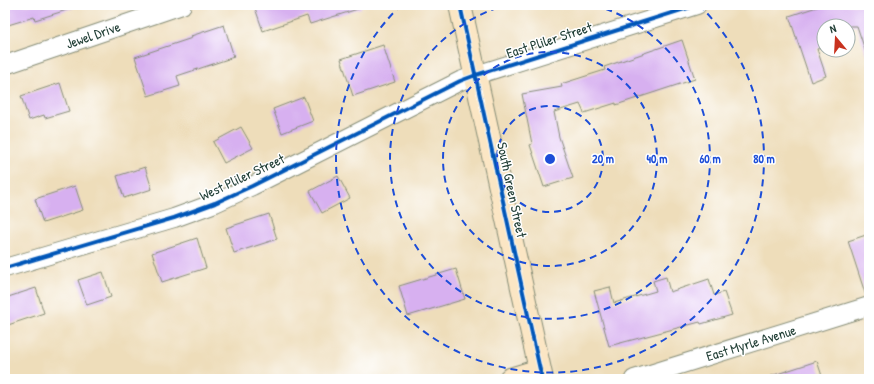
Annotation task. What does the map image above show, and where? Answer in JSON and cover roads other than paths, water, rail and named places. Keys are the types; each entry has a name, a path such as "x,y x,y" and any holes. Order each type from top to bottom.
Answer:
{"street":[{"name":"Jewel Drive","path":"5,65 182,5"},
{"name":"South Green Street","path":"460,5 541,375"},
{"name":"East Pliler Street","path":"476,75 697,5"},
{"name":"West Pliler Street","path":"5,268 161,222 215,203 252,186 454,84 476,75"},
{"name":"East Myrle Avenue","path":"634,379 869,306"},
{"path":"510,379 541,375"}]}
